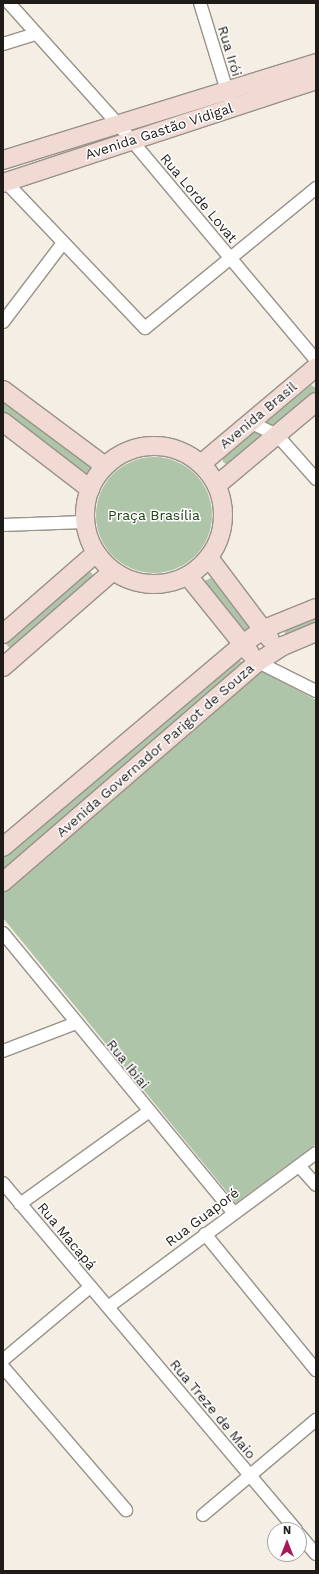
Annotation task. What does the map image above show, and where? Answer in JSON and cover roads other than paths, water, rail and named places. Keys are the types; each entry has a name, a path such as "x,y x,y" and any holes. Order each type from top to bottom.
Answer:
{"street":[{"name":"Rua Lorde Lovat","path":"9,3 35,34 117,123 316,360"},
{"name":"Rua Irói","path":"200,3 230,99"},
{"path":"3,44 35,34"},
{"name":"Avenida Gastão Vidigal","path":"4,181 130,140 316,63"},
{"name":"Avenida Gastão Vidigal","path":"3,160 117,123 316,80"},
{"path":"4,181 145,328 316,188"},
{"path":"3,322 63,244"},
{"name":"Avenida Brasil","path":"201,464 316,367"},
{"path":"3,390 105,466"},
{"name":"Avenida Brasil","path":"217,486 316,402"},
{"path":"3,422 90,489"},
{"path":"250,422 277,435 316,479"},
{"path":"153,446 170,448 201,464 217,486 224,515 222,530 209,558 188,576 170,583 150,584 131,580 114,571 96,553 85,522 90,489 105,466 135,449 153,446"},
{"path":"3,525 85,522"},
{"path":"3,634 96,553"},
{"path":"209,558 264,629 277,649 279,670"},
{"path":"3,667 114,571"},
{"path":"188,576 258,662 279,670 316,691"},
{"name":"Avenida Governador Parigot de Souza","path":"3,848 243,644 264,629 316,608"},
{"name":"Avenida Governador Parigot de Souza","path":"3,882 258,662 277,649 316,632"},
{"name":"Rua Ibiai","path":"3,933 148,1112 233,1212"},
{"path":"3,1051 76,1023"},
{"path":"20,1204 148,1112"},
{"name":"Rua Guaporé","path":"108,1307 233,1212 316,1153"},
{"path":"299,1166 316,1185"},
{"name":"Rua Macapá","path":"3,1183 108,1307"},
{"path":"205,1234 316,1370"},
{"path":"3,1360 90,1287"},
{"name":"Rua Treze de Maio","path":"108,1307 289,1522"},
{"path":"3,1367 126,1510"},
{"path":"203,1515 316,1420"},
{"path":"307,1543 316,1554"}],"park label":[{"name":"Praça Brasília","path":"154,515"}]}
